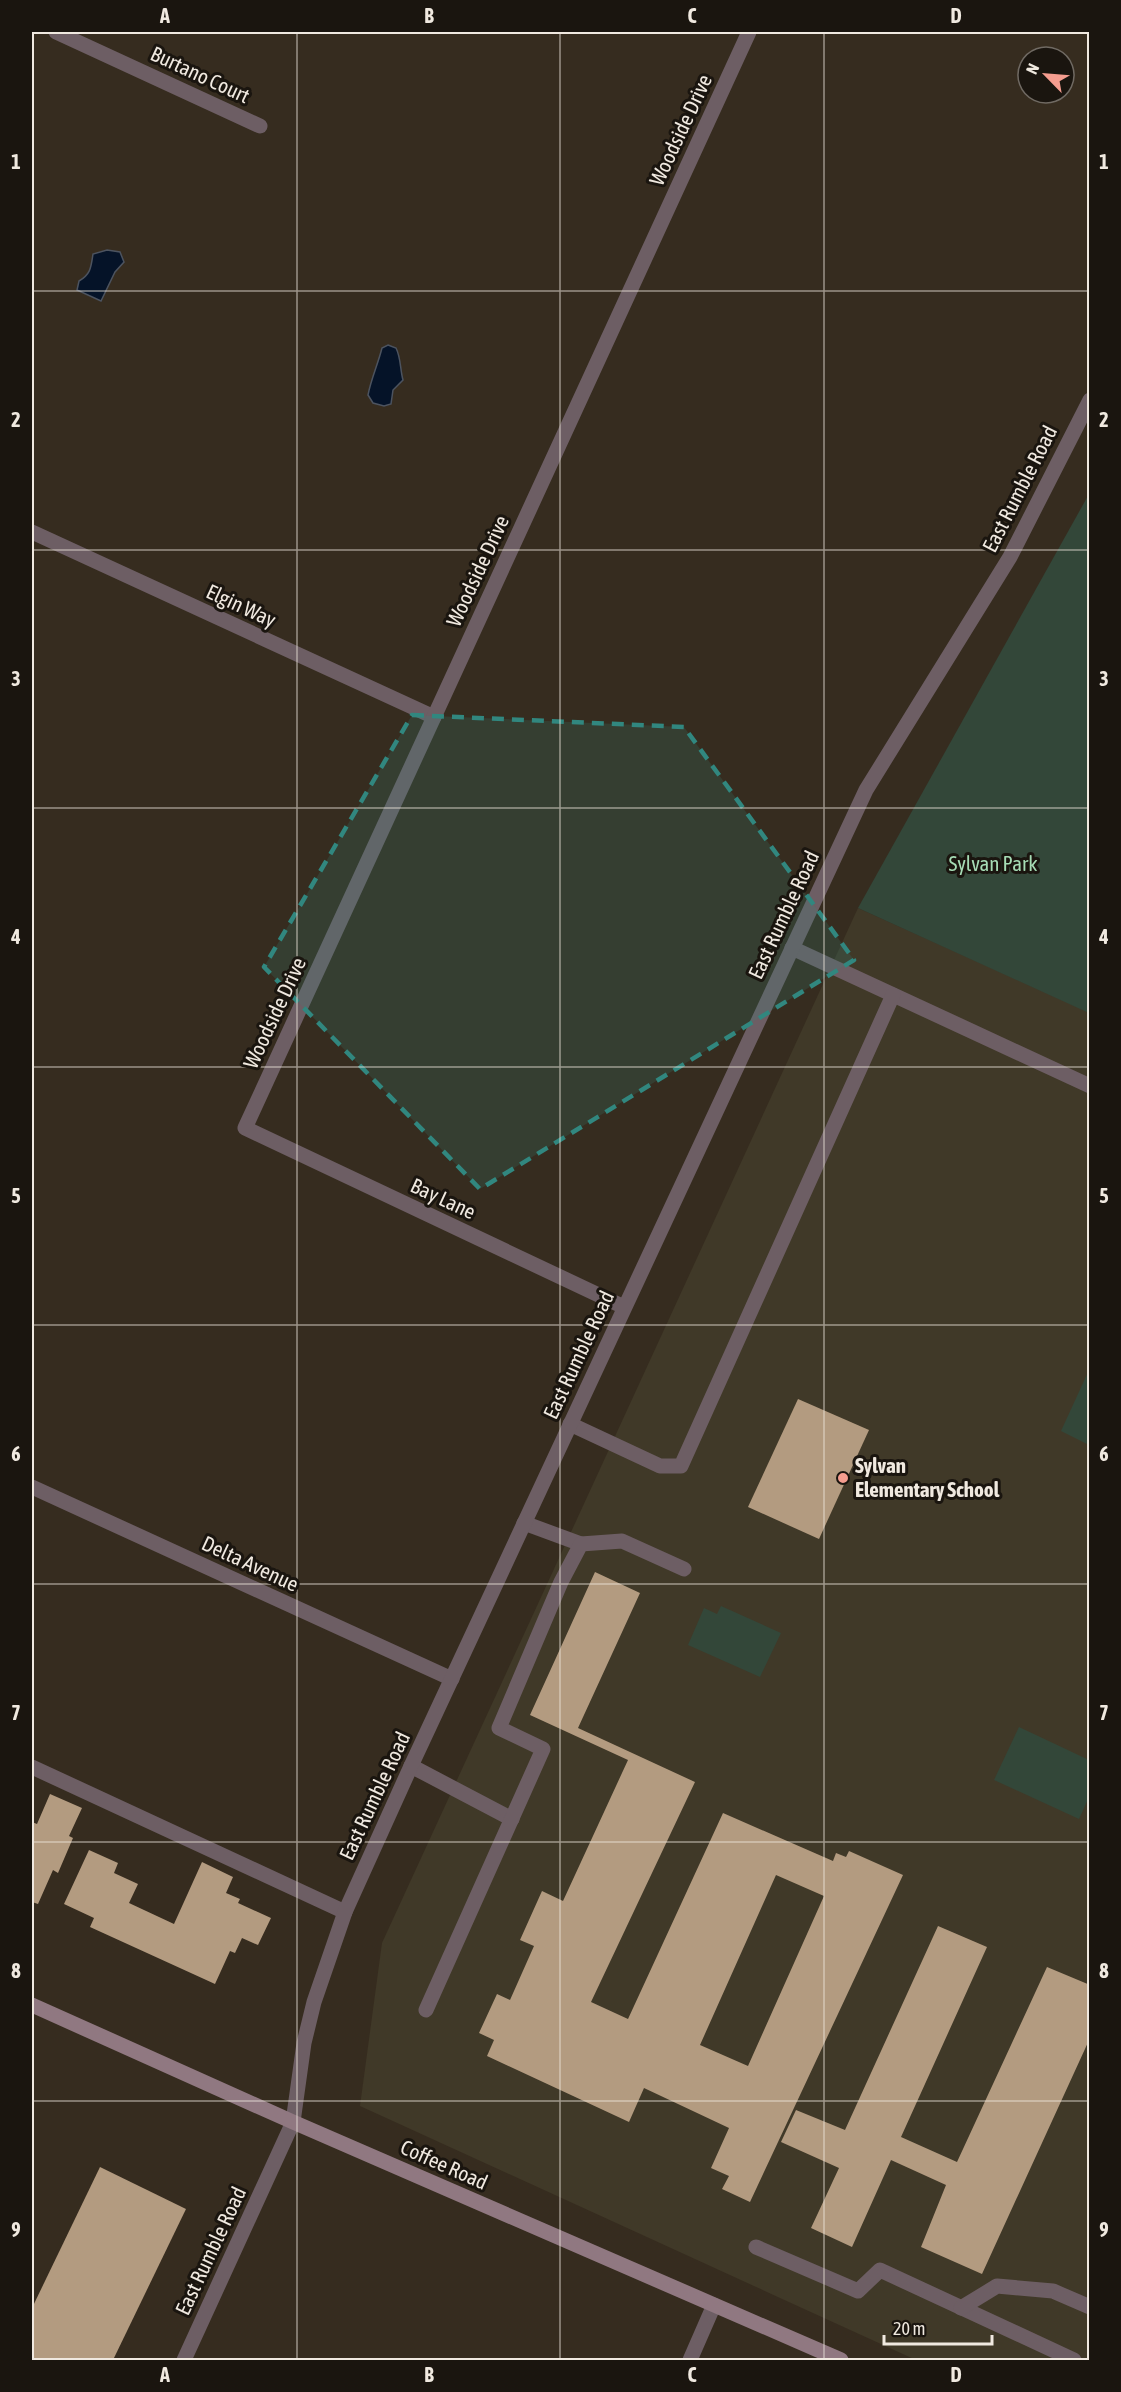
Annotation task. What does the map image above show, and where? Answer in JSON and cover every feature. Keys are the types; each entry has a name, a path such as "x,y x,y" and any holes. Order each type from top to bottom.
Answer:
{"main road":[{"name":"Coffee Road","path":"32,2005 293,2122 841,2361"}],"street":[{"name":"Burtano Court","path":"56,32 260,126"},
{"name":"Woodside Drive","path":"245,1128 749,32"},
{"name":"East Rumble Road","path":"184,2361 293,2122 304,2043 314,2002 345,1911 411,1766 866,790 1010,557 1089,400"},
{"name":"Elgin Way","path":"32,532 434,717"},
{"path":"792,948 1089,1086"},
{"path":"570,1424 660,1466 681,1466 893,994"},
{"name":"Bay Lane","path":"245,1128 624,1307"},
{"name":"Delta Avenue","path":"32,1487 452,1679"},
{"path":"524,1523 581,1544 622,1541 684,1569"},
{"path":"426,2010 543,1749 499,1728 561,1582 581,1544"},
{"path":"411,1766 512,1819"},
{"path":"32,1767 345,1911"},
{"path":"756,2247 858,2291 880,2270 1074,2361"},
{"path":"961,2308 998,2286 1053,2291 1089,2307"},
{"path":"690,2361 714,2305"}],"highlighted area":[{"path":"412,715 684,727 854,960 480,1189 264,967"}],"shaded area":[{"name":"Sylvan Elementary School","path":"858,908 1089,1012 1089,2360 916,2360 360,2106 382,1943"}],"green space":[{"name":"Sylvan Park","path":"1089,494 1089,1013 858,908"},
{"path":"1089,1370 1089,1445 1061,1431"},
{"path":"721,1606 781,1633 760,1677 688,1645 704,1608 717,1614"},
{"path":"1019,1727 1089,1760 1089,1797 1079,1819 994,1780"}],"water":[{"path":"107,250 120,252 124,262 115,272 101,301 77,290 79,281 90,270 93,254"},
{"path":"388,345 396,348 403,380 393,390 391,404 384,406 373,403 368,395 382,348"}],"building":[{"path":"798,1399 869,1430 819,1539 748,1507"},
{"path":"595,1572 640,1593 578,1728 695,1782 591,2002 628,2019 723,1813 833,1861 836,1853 846,1857 849,1851 903,1875 750,2202 722,2189 729,2176 711,2168 729,2128 644,2088 629,2122 487,2056 494,2040 479,2033 497,1994 510,2000 534,1946 520,1940 542,1891 563,1901 628,1760 530,1715","holes":["776,1875 824,1896 748,2066 700,2045"]},
{"path":"50,1794 82,1808 69,1836 73,1838 58,1873 53,1870 38,1904 32,1902 32,1822 37,1824"},
{"path":"89,1850 118,1863 114,1873 138,1884 129,1903 174,1924 202,1862 233,1877 226,1893 240,1899 238,1903 271,1918 258,1945 242,1938 235,1953 230,1951 215,1984 90,1927 94,1918 64,1904"},
{"path":"938,1926 987,1947 901,2137 957,2162 1047,1967 1090,1985 1090,2038 982,2274 921,2247 946,2185 891,2160 852,2247 811,2228 839,2168 781,2142 796,2110 845,2130"},
{"path":"100,2167 186,2209 113,2360 38,2360 32,2357 32,2308"}],"place":[{"name":"Sylvan Elementary School","path":"843,1478"}]}
